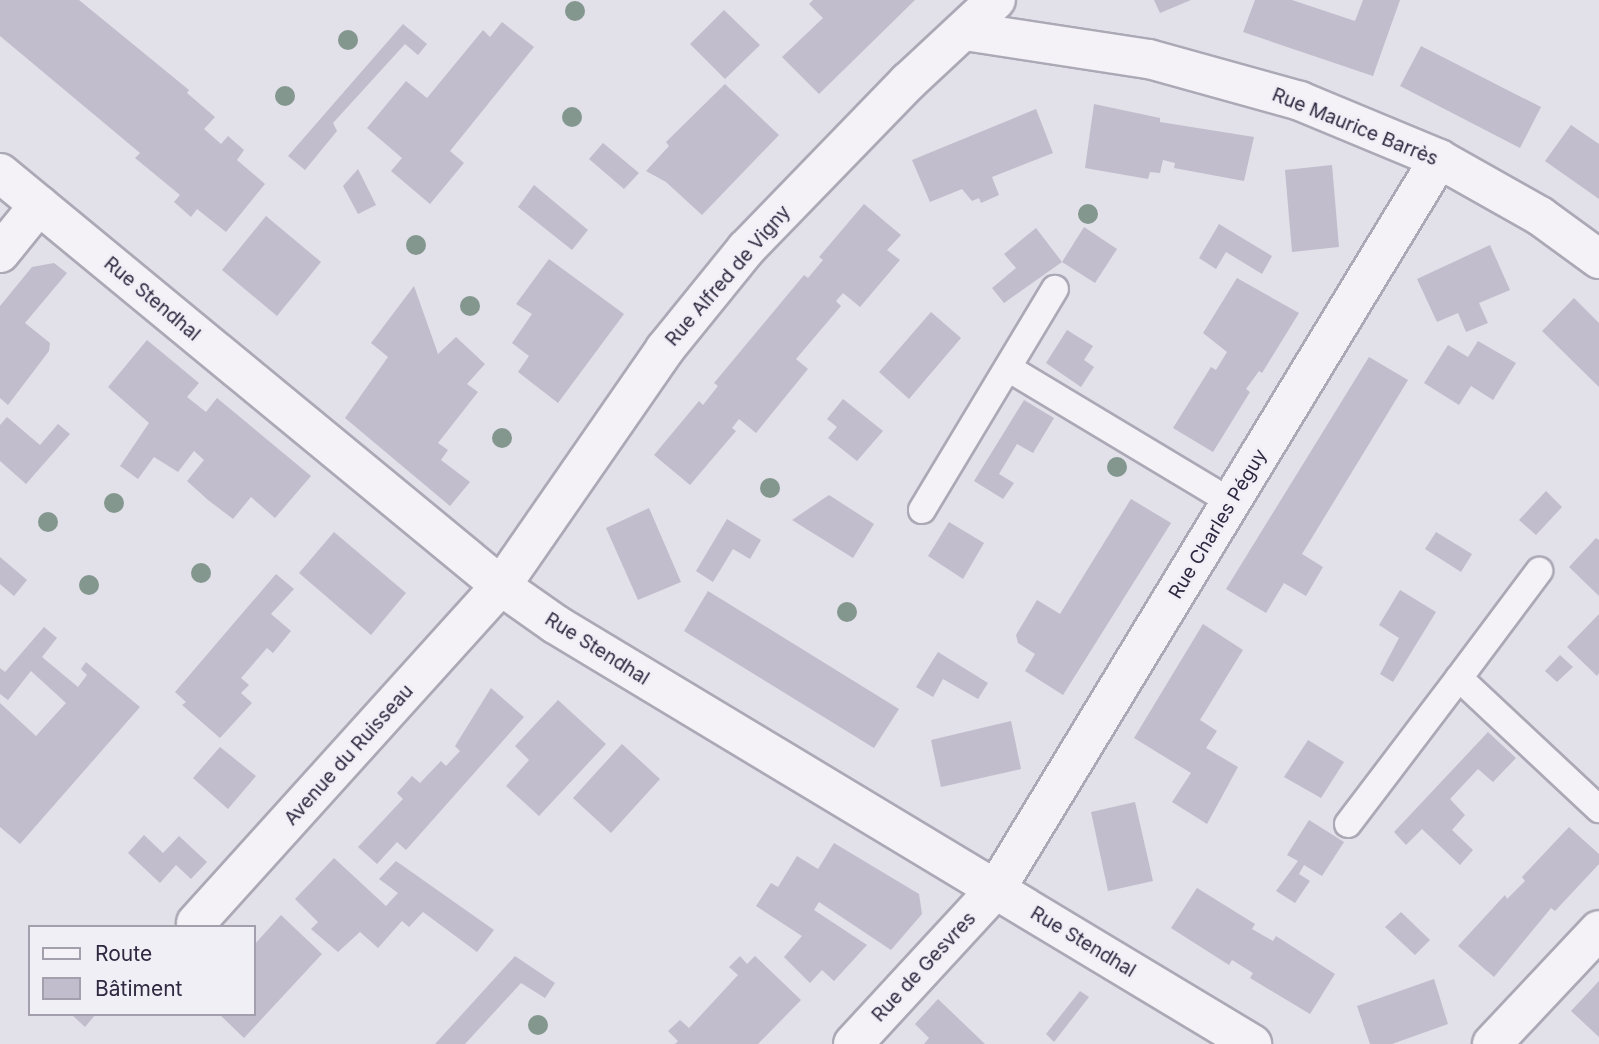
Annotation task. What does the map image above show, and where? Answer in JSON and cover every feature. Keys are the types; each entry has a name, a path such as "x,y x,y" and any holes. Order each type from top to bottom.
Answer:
{"street":[{"name":"Rue Alfred de Vigny","path":"501,586 665,349 746,249 908,82 996,0"},
{"name":"Rue Maurice Barrès","path":"964,31 1149,58 1300,102 1439,159 1540,216 1599,259"},
{"name":"Rue Charles Péguy","path":"996,889 1439,159"},
{"name":"Rue Stendhal","path":"0,173 501,586 555,624 1252,1044"},
{"path":"0,253 39,205"},
{"name":"Avenue du Ruisseau","path":"196,923 501,586"},
{"name":"Rue de Gesvres","path":"853,1044 996,889"},
{"path":"1492,1044 1599,930"}],"lane":[{"path":"922,510 1055,289"},
{"path":"1007,368 1231,502"},
{"path":"1348,824 1539,570"},
{"path":"1459,678 1599,809"}],"building":[{"path":"0,0 79,0 189,90 187,93 215,117 204,129 221,144 228,136 244,150 237,160 265,184 226,232 197,209 191,217 174,202 180,195 135,158 140,153 0,36"},
{"path":"813,0 915,0 819,94 782,57 823,18 809,4"},
{"path":"1154,0 1191,0 1160,13"},
{"path":"1255,0 1292,0 1355,21 1363,0 1400,0 1373,76 1243,32"},
{"path":"724,10 760,45 725,79 690,44"},
{"path":"502,22 534,47 450,151 464,163 430,204 391,171 402,158 367,128 406,81 427,98 483,30 490,37"},
{"path":"403,24 427,44 418,55 405,44 333,123 337,131 305,170 288,156"},
{"path":"1421,46 1541,107 1520,148 1400,86"},
{"path":"725,84 779,135 702,215 666,182 646,171 669,146 666,142"},
{"path":"1094,104 1160,118 1160,122 1254,137 1244,181 1174,168 1175,163 1163,160 1160,173 1150,172 1148,179 1085,168"},
{"path":"1036,109 1053,153 992,177 999,195 981,203 979,198 972,201 962,189 930,202 912,160"},
{"path":"1571,125 1599,144 1599,199 1545,161"},
{"path":"603,143 639,173 624,189 589,159"},
{"path":"1332,165 1339,247 1292,252 1285,170"},
{"path":"358,169 376,205 358,214 343,186"},
{"path":"534,185 588,230 572,250 518,207"},
{"path":"864,204 901,235 887,250 900,260 860,307 843,293 836,301 841,306 796,359 808,369 756,433 739,419 732,428 736,431 690,485 654,455 699,401 703,405 718,386 714,383 804,275 808,278 823,260 819,257"},
{"path":"266,216 321,262 277,316 222,270"},
{"path":"1219,224 1272,256 1262,274 1226,252 1216,269 1199,258"},
{"path":"1084,227 1117,249 1095,283 1062,262"},
{"path":"1036,228 1062,262 1004,303 992,288 1016,268 1004,254"},
{"path":"1490,245 1510,290 1479,303 1488,323 1466,332 1458,313 1437,322 1417,279"},
{"path":"549,259 624,314 558,403 518,372 529,356 512,343 532,314 516,304"},
{"path":"54,263 67,273 25,323 50,343 49,351 8,405 0,398 0,306 32,267"},
{"path":"1237,278 1299,313 1262,373 1259,371 1246,389 1250,392 1213,452 1173,428 1211,367 1216,370 1227,352 1203,333"},
{"path":"414,286 438,354 456,337 485,364 467,384 478,392 438,443 448,450 441,460 470,482 450,506 345,418 388,357 371,343"},
{"path":"1574,298 1599,323 1599,387 1542,331"},
{"path":"931,312 961,338 909,399 879,372"},
{"path":"1067,330 1093,346 1084,360 1094,367 1081,387 1046,363"},
{"path":"147,340 199,383 187,397 206,412 217,398 311,476 275,518 251,497 233,519 208,500 187,481 204,460 194,451 178,472 154,457 138,479 120,466 149,423 108,387"},
{"path":"1478,341 1516,363 1493,400 1471,386 1459,405 1424,383 1448,345 1468,357"},
{"path":"1369,357 1408,380 1302,554 1323,567 1306,596 1284,583 1266,613 1226,589"},
{"path":"843,399 883,431 857,461 828,438 837,427 827,419"},
{"path":"1024,400 1054,418 1033,453 1017,444 999,474 1014,483 1003,499 974,481"},
{"path":"7,417 40,445 58,424 70,434 26,484 0,461 0,425"},
{"path":"1546,491 1562,507 1536,535 1519,520"},
{"path":"829,495 874,524 853,558 792,520"},
{"path":"1131,499 1171,523 1063,695 1025,671 1035,654 1018,643 1016,635 1037,600 1060,614"},
{"path":"649,508 681,582 638,600 606,528"},
{"path":"727,519 761,540 750,559 733,549 713,582 696,571"},
{"path":"949,522 984,543 963,579 928,556"},
{"path":"334,532 406,593 371,635 299,573"},
{"path":"1436,532 1472,554 1461,572 1425,549"},
{"path":"1596,538 1599,540 1599,596 1569,567"},
{"path":"0,557 27,580 14,596 0,584"},
{"path":"276,574 294,589 271,614 291,631 273,653 267,648 241,678 249,685 241,693 252,703 220,738 182,705 186,702 175,692"},
{"path":"1400,590 1436,612 1393,682 1380,674 1399,638 1379,625"},
{"path":"708,591 899,709 874,748 684,631"},
{"path":"1599,614 1599,673 1597,676 1567,647"},
{"path":"1203,624 1243,650 1200,720 1217,731 1206,748 1238,767 1207,824 1172,802 1191,773 1134,738"},
{"path":"44,627 57,638 42,657 78,687 87,675 81,669 86,662 140,707 20,844 0,827 0,703 36,736 66,703 31,671 8,700 0,694 0,668 5,672"},
{"path":"938,652 988,683 978,699 943,679 933,697 916,687"},
{"path":"1560,655 1573,667 1557,682 1545,671"},
{"path":"491,688 524,717 406,850 397,842 377,864 358,847 403,799 397,793 412,776 420,783 441,761 446,766 460,751 455,746"},
{"path":"558,700 606,744 539,816 506,786 529,760 515,746"},
{"path":"1011,721 1021,769 941,787 931,740"},
{"path":"1488,732 1516,758 1493,782 1478,769 1450,799 1465,815 1452,830 1473,850 1460,865 1422,829 1406,845 1394,832"},
{"path":"1308,740 1344,762 1321,798 1284,777"},
{"path":"622,744 660,779 611,833 573,798"},
{"path":"220,747 256,776 228,809 193,778"},
{"path":"1135,802 1153,881 1108,891 1091,812"},
{"path":"1309,820 1344,842 1322,876 1304,865 1299,874 1310,881 1295,903 1276,891 1298,861 1287,855"},
{"path":"1569,827 1599,854 1599,864 1555,911 1551,908 1494,977 1458,946 1505,895 1507,899 1525,881 1522,877"},
{"path":"144,835 163,853 179,836 207,862 191,879 176,865 160,883 128,853"},
{"path":"834,843 919,894 922,914 891,950 819,902 814,910 867,945 834,981 822,970 810,983 784,957 802,936 756,906 771,883 778,887 797,856 818,869"},
{"path":"334,858 386,906 398,893 379,879 396,861 494,930 477,952 423,912 409,927 402,921 378,948 360,932 338,952 311,929 318,922 295,899"},
{"path":"1197,888 1255,924 1252,929 1273,941 1276,936 1335,974 1310,1014 1250,978 1253,973 1232,960 1229,965 1171,928"},
{"path":"1401,912 1430,940 1415,955 1385,927"},
{"path":"281,915 322,954 244,1038 221,1016 256,1016 256,943"},
{"path":"515,956 555,983 545,998 521,983 465,1044 435,1044"},
{"path":"740,956 747,964 755,956 801,1000 758,1044 675,1044 678,1041 668,1031 680,1020 689,1028 738,975 729,967"},
{"path":"1434,979 1448,1024 1392,1044 1370,1044 1357,1006"},
{"path":"1599,981 1599,1037 1571,1011"},
{"path":"1080,991 1089,997 1054,1042 1046,1034"},
{"path":"938,999 985,1044 924,1044 929,1038 915,1024"},
{"path":"73,1016 94,1016 85,1027"}]}
